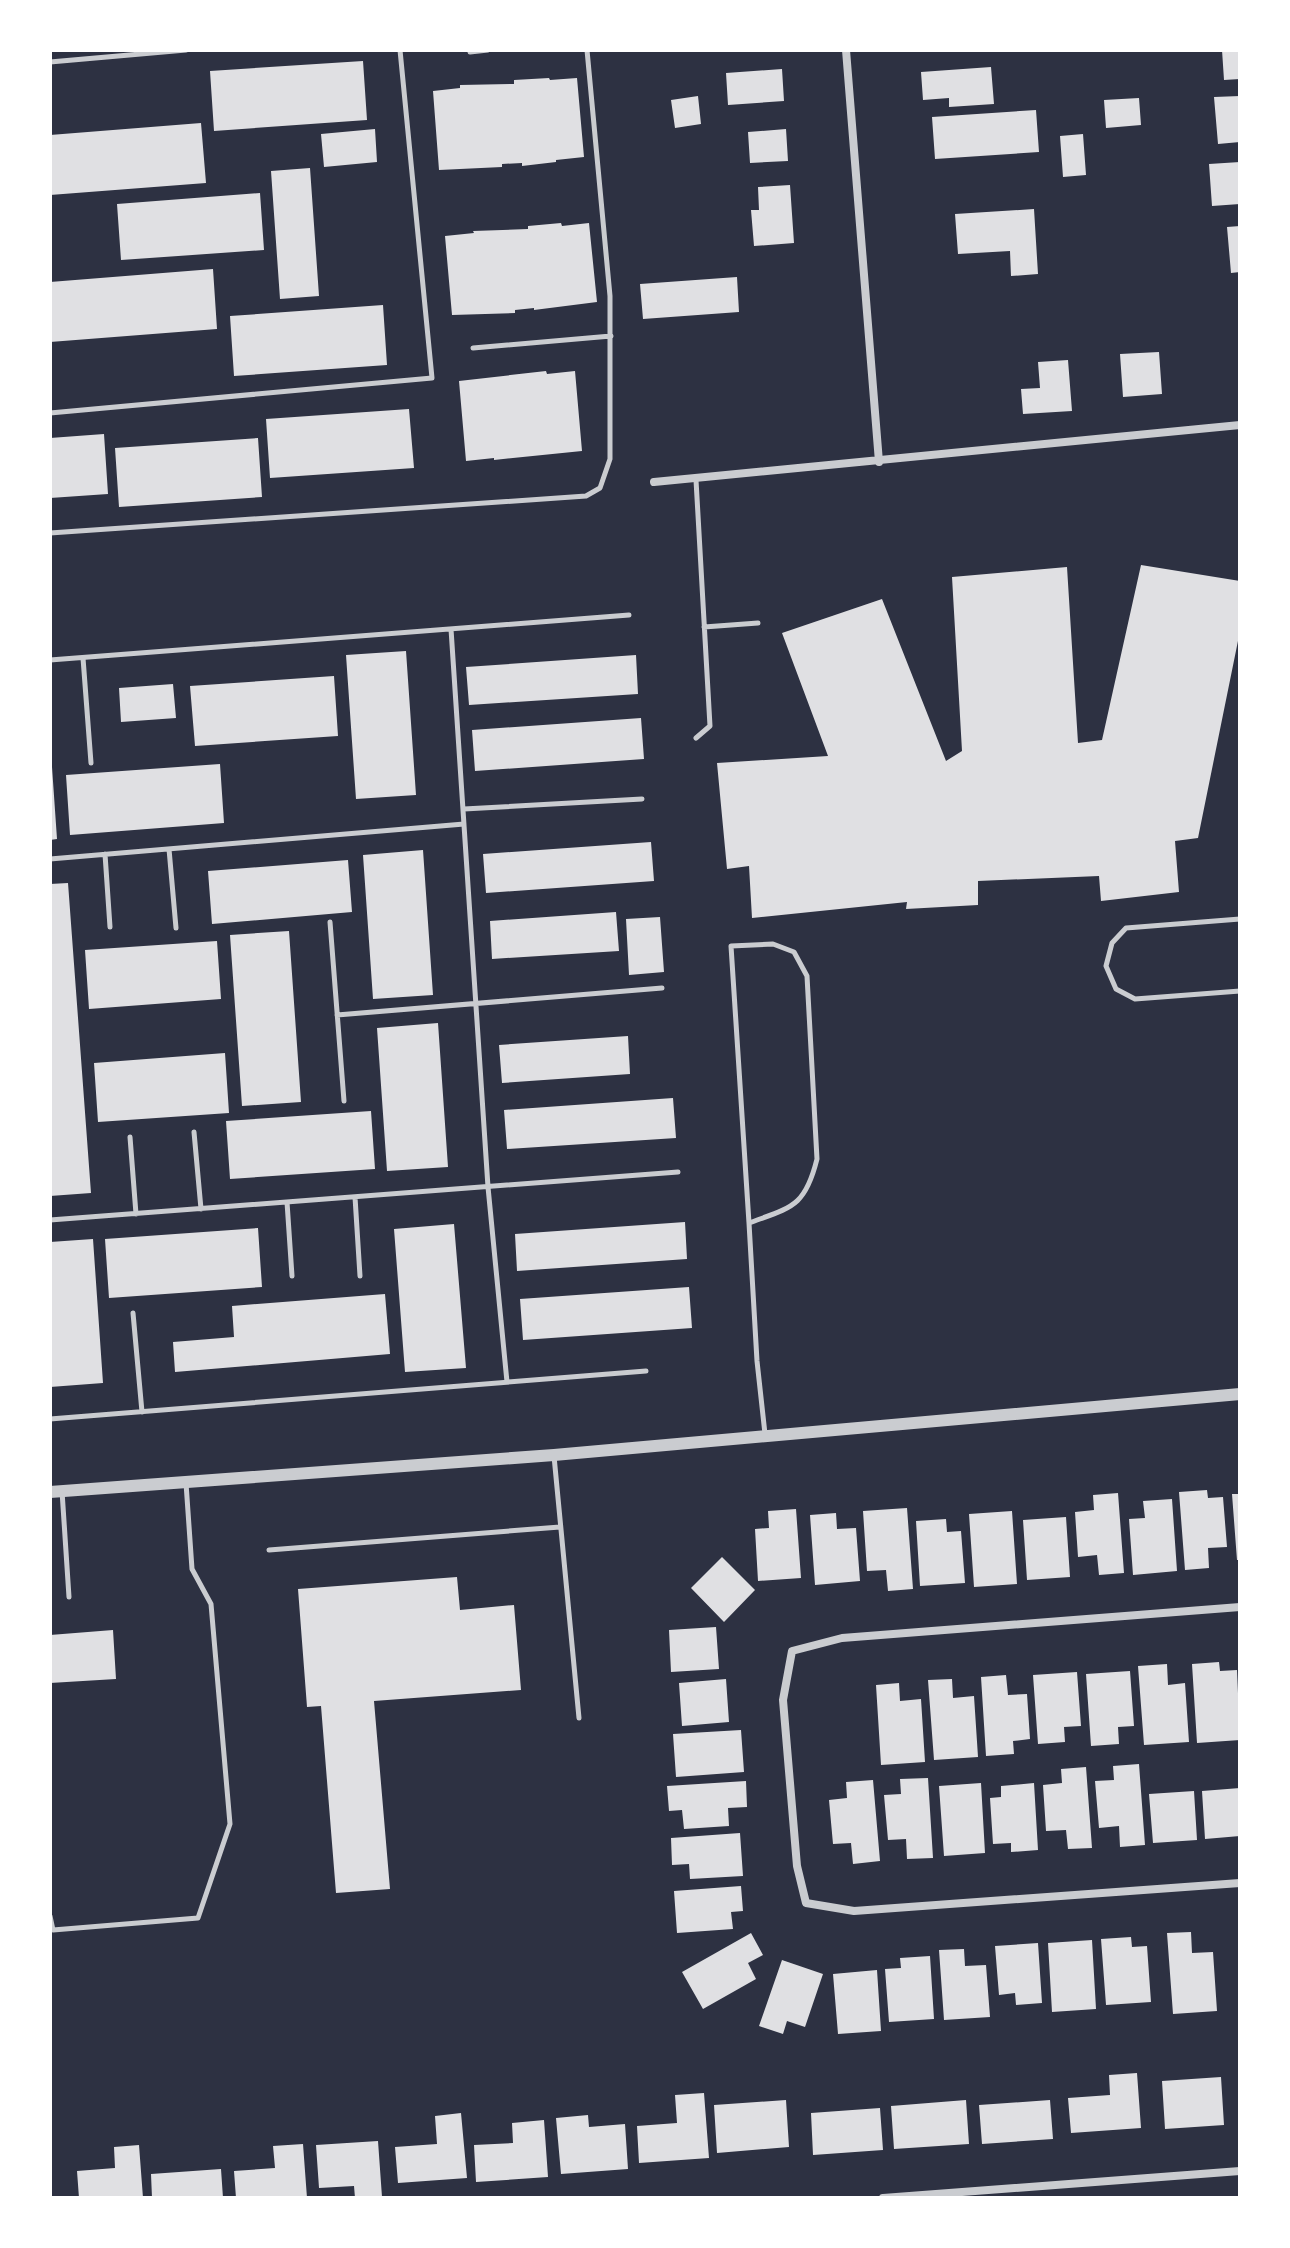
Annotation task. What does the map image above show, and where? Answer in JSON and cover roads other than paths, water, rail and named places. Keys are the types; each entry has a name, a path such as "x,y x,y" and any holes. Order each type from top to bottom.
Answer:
{"street":[{"path":"846,50 879,462"},
{"path":"654,482 1240,425"},
{"path":"56,1491 554,1455 1240,1394"},
{"path":"1240,1607 842,1638 792,1651 783,1700 797,1866 806,1903 854,1911 1240,1883"},
{"path":"883,2198 959,2195 1240,2171"}],"lane":[{"path":"50,62 186,50"},
{"path":"50,413 432,378 400,50"},
{"path":"470,52 488,50"},
{"path":"50,533 586,496 600,488 610,459 610,296 587,50"},
{"path":"473,348 611,336"},
{"path":"696,480 710,726 696,738"},
{"path":"50,660 629,615"},
{"path":"704,627 758,623"},
{"path":"451,629 488,1187 507,1382"},
{"path":"83,658 91,763"},
{"path":"464,809 642,799"},
{"path":"50,859 464,824"},
{"path":"169,849 176,928"},
{"path":"105,854 110,927"},
{"path":"1240,919 1126,928 1112,943 1106,966 1116,989 1135,999 1240,991"},
{"path":"330,922 344,1101"},
{"path":"749,1223 791,1207 810,1187 817,1159 807,976 794,952 773,944 731,946 757,1361 765,1435"},
{"path":"337,1015 662,988"},
{"path":"194,1132 201,1209"},
{"path":"130,1137 136,1214"},
{"path":"50,1220 678,1172"},
{"path":"355,1197 360,1276"},
{"path":"287,1202 292,1276"},
{"path":"133,1313 142,1412"},
{"path":"50,1419 646,1371"},
{"path":"554,1455 579,1718"},
{"path":"50,1916 53,1930 198,1918 230,1824 211,1604 192,1569 186,1482"},
{"path":"56,1491 69,1597"},
{"path":"269,1550 560,1527"}]}
